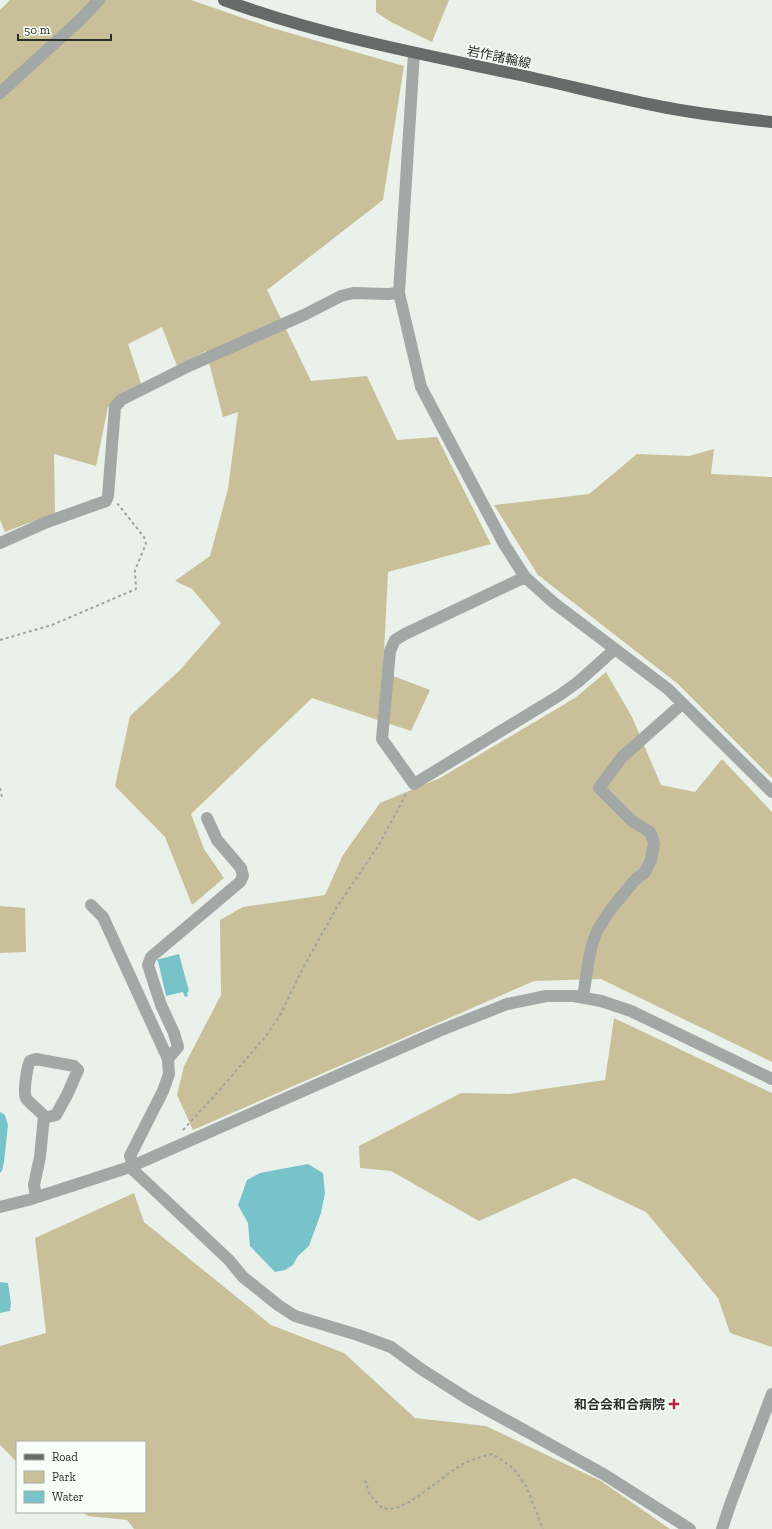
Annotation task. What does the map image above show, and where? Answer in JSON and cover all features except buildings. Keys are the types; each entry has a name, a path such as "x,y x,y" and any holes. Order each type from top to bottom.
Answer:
{"main road":[{"name":"岩作諸輪線","path":"224,0 306,26 414,53 660,106 721,117 772,122"}],"street":[{"path":"0,93 99,0"},
{"path":"414,53 399,293 421,387 504,544 525,577 554,604 668,689 772,792"},
{"path":"0,543 47,522 106,501 108,496 115,407 120,400 190,365 306,314 341,296 353,292 388,294 399,293"},
{"path":"525,577 404,634 395,640 390,651 382,739 414,784 560,695 578,682 615,649"},
{"path":"583,997 589,958 598,930 611,909 635,880 645,872 651,860 654,843 650,832 627,817 599,788 622,757 682,704"},
{"path":"168,1059 178,1047 174,1033 161,1005 148,965 151,957 240,882 243,876 242,868 217,840 207,818"},
{"path":"91,905 103,917 168,1059 169,1074 163,1091 130,1156 131,1166 229,1260 243,1277 278,1306 295,1316 358,1335 391,1347 421,1369 468,1399 605,1475 690,1529"},
{"path":"0,1207 36,1197 131,1166 439,1031 507,1004 546,996 583,997 631,1011 772,1079"},
{"path":"36,1197 34,1185 40,1157 44,1116 37,1107 27,1100 25,1094 28,1065 30,1061 36,1059 74,1066 78,1070 56,1114 48,1117 44,1116"},
{"path":"722,1529 772,1394"}],"path":[{"path":"0,640 52,625 136,590 135,570 146,544 144,537 117,502 108,496"},
{"path":"183,1130 266,1036 280,1015 303,968 337,907 380,843 404,795 414,784"},
{"path":"0,788 2,797"},
{"path":"365,1480 370,1495 381,1507 391,1509 402,1505 426,1490 456,1468 477,1458 493,1454 514,1469 526,1486 543,1529"}],"green space":[{"path":"10,0 191,0 269,27 404,66 383,200 267,290 311,381 367,376 397,440 437,437 491,544 388,572 383,672 430,690 411,731 312,698 191,814 204,849 224,878 192,905 165,837 115,786 130,716 180,670 221,623 192,589 175,581 210,556 228,489 238,412 223,417 206,351 177,366 162,327 128,344 141,383 108,407 96,466 54,454 55,513 5,532 0,520 0,10"},
{"path":"376,0 449,0 432,42 391,22 376,12"},
{"path":"714,449 711,474 772,477 772,778 678,684 538,575 494,505 589,494 637,454 689,456"},
{"path":"606,672 632,717 661,785 695,792 722,759 772,812 772,1062 601,979 534,981 193,1130 177,1095 184,1066 221,995 220,920 243,907 325,895 343,855 380,803 440,778 575,698"},
{"path":"0,906 25,908 26,952 0,953"},
{"path":"614,1018 772,1093 772,1347 730,1333 718,1298 646,1212 574,1178 479,1221 391,1171 360,1168 359,1146 461,1093 509,1094 605,1080"},
{"path":"134,1193 144,1222 271,1325 344,1353 415,1418 486,1426 601,1481 670,1529 134,1529 127,1520 88,1516 84,1513 146,1513 146,1441 16,1441 16,1461 0,1445 0,1346 46,1333 35,1238"}],"water":[{"path":"179,954 189,991 187,993 188,996 185,997 183,992 166,996 158,961 156,960"},
{"path":"0,1112 5,1115 8,1125 4,1162 0,1173"},
{"path":"308,1164 323,1173 325,1193 321,1213 309,1246 298,1256 293,1265 285,1270 275,1272 250,1246 248,1223 238,1205 247,1180 260,1173"},
{"path":"0,1282 8,1283 11,1303 10,1311 0,1313"}],"place":[{"name":"和合会和合病院","path":"674,1404"}]}
